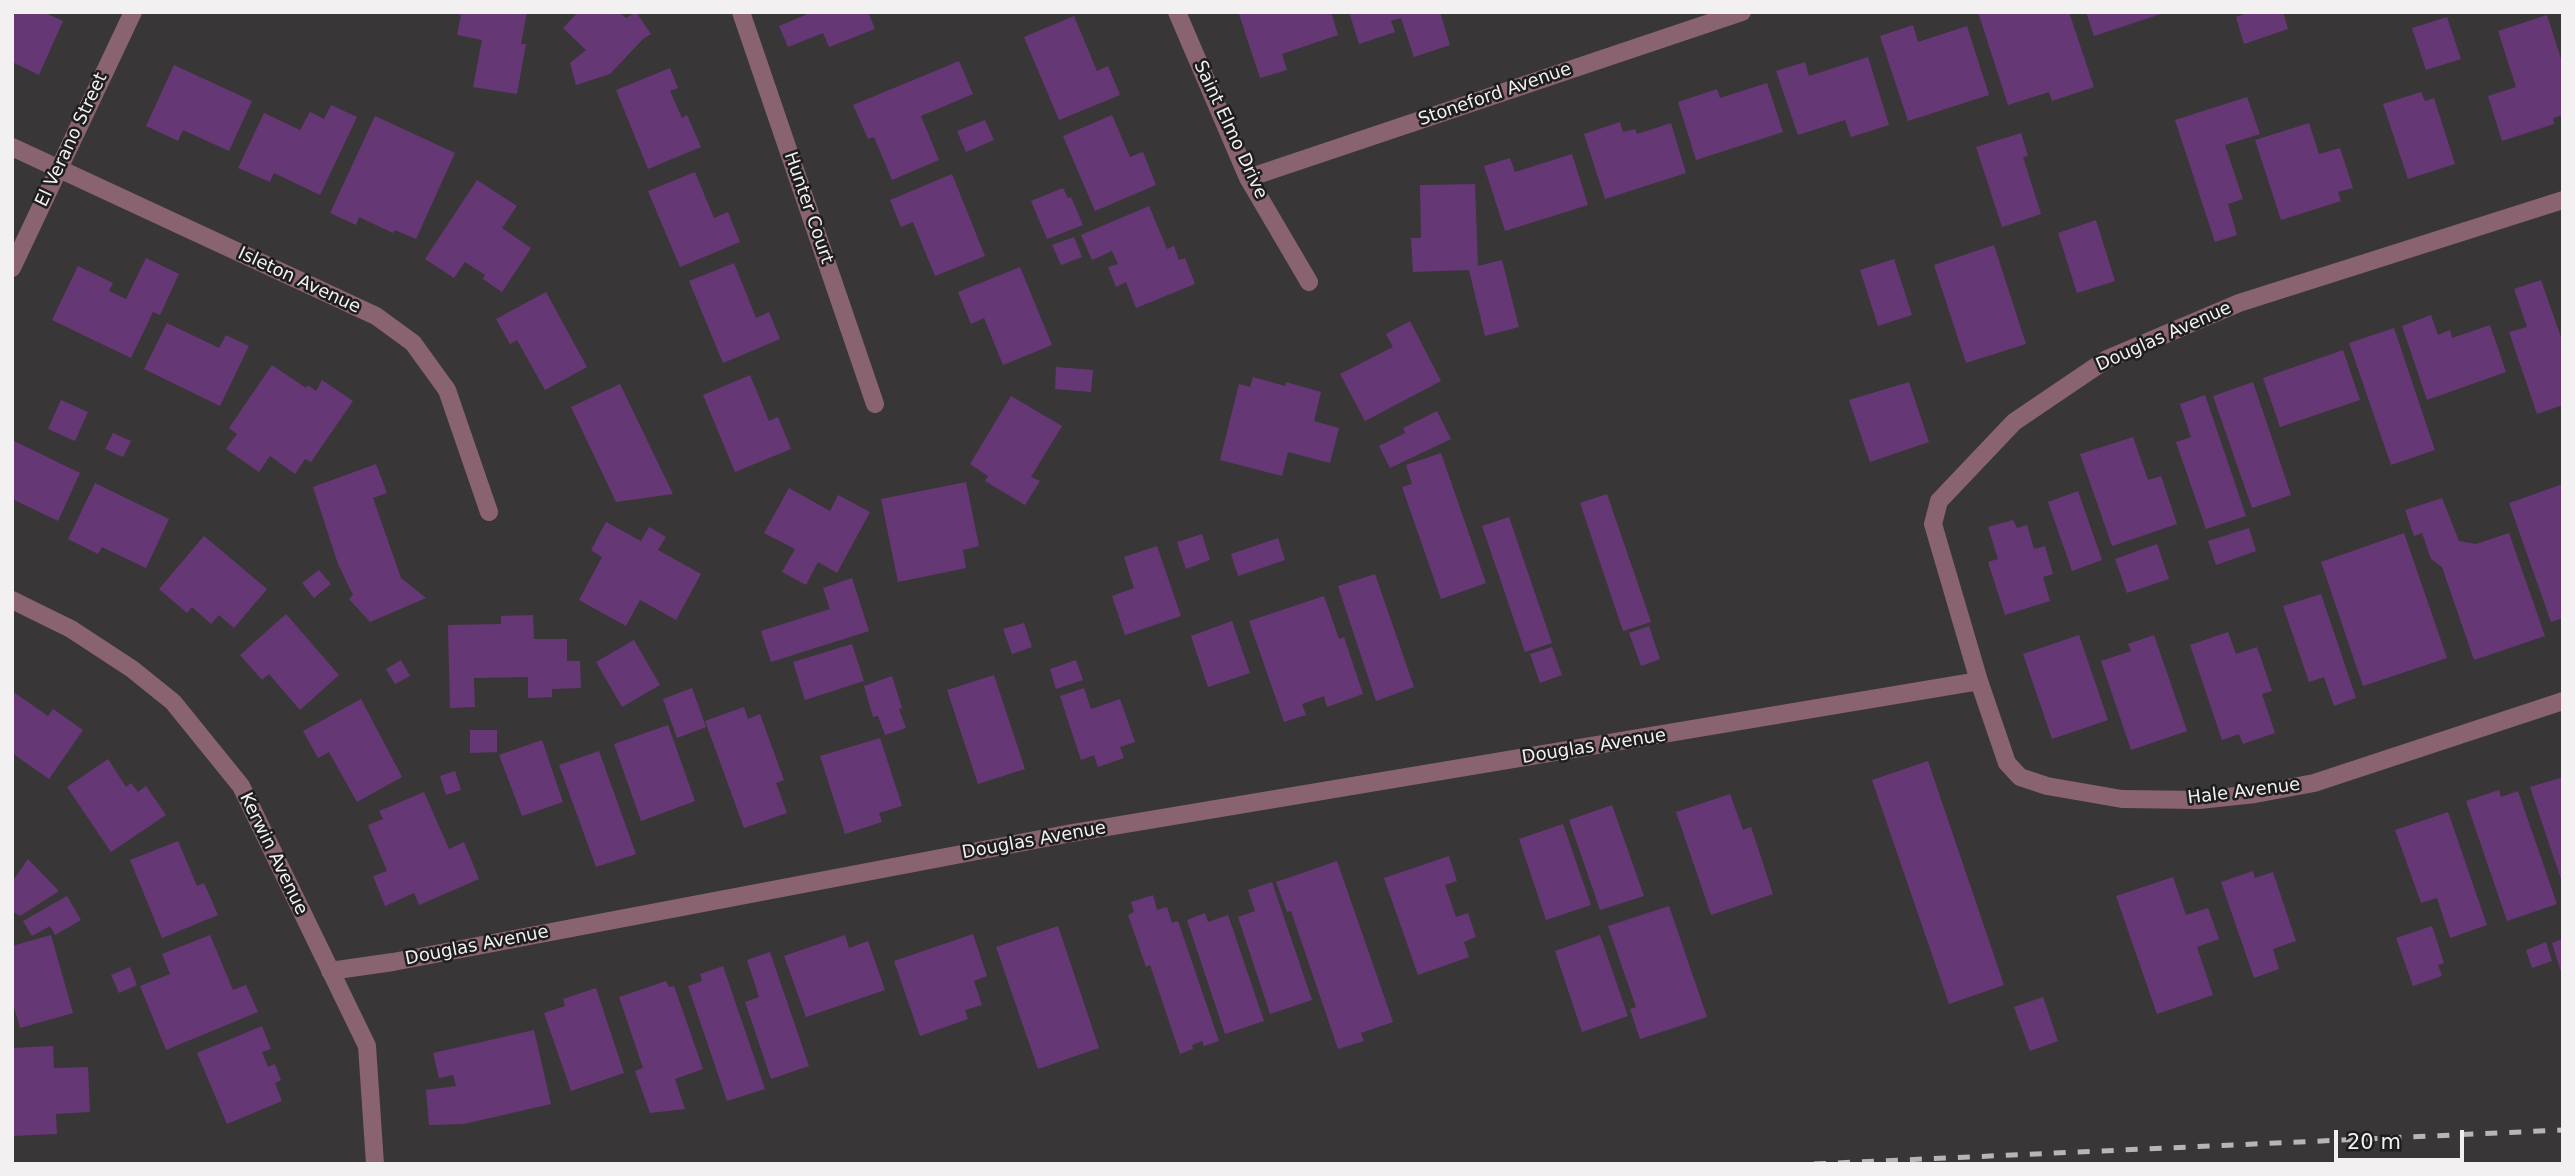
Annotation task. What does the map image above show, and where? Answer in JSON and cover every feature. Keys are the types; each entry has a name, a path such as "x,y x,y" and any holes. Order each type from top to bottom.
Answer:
{"street":[{"name":"El Verano Street","path":"12,268 133,12"},
{"name":"Hunter Court","path":"741,12 875,404"},
{"name":"Saint Elmo Drive","path":"1177,12 1248,178 1310,282"},
{"name":"Stoneford Avenue","path":"1248,178 1742,12"},
{"name":"Isleton Avenue","path":"12,147 376,316 413,343 447,390 489,512"},
{"name":"Douglas Avenue","path":"330,971 393,962 1072,833 1979,681 1933,524 1939,501 2014,422 2107,359 2239,303 2563,200"},
{"name":"Kerwin Avenue","path":"12,600 71,629 132,669 173,702 241,786 367,1046 375,1164"},
{"name":"Hale Avenue","path":"1979,681 2007,763 2020,777 2047,786 2122,799 2199,800 2255,794 2314,783 2563,701"}],"building":[{"path":"12,12 43,12 63,21 39,75 12,62"},
{"path":"452,12 527,12 521,44 526,44 517,94 473,87 482,40 457,35 461,15"},
{"path":"578,12 619,12 626,18 636,12 651,34 610,74 576,85 570,63 586,50 563,28"},
{"path":"812,12 868,12 875,29 829,47 823,33 788,47 779,26"},
{"path":"1331,12 1338,35 1282,54 1287,70 1260,78 1239,14"},
{"path":"1349,12 1440,12 1450,45 1414,57 1401,18 1391,21 1395,32 1359,44"},
{"path":"1978,12 2069,12 2094,87 2052,101 2049,92 2008,105"},
{"path":"2086,12 2164,12 2164,13 2094,36"},
{"path":"2251,12 2283,12 2288,29 2244,44 2236,17"},
{"path":"2547,15 2563,65 2563,115 2553,118 2554,124 2502,141 2488,96 2516,87 2498,31"},
{"path":"1074,16 1097,71 1108,66 1120,95 1059,120 1024,37"},
{"path":"2447,17 2461,59 2426,70 2412,28"},
{"path":"1913,25 1918,42 1967,26 1989,95 1908,121 1880,36"},
{"path":"1868,57 1889,125 1851,137 1845,120 1798,135 1776,71 1805,62 1809,76"},
{"path":"959,61 973,94 921,116 939,160 892,180 874,137 868,139 853,105"},
{"path":"174,65 252,101 229,151 183,130 178,141 146,126"},
{"path":"670,68 678,88 670,91 682,118 687,115 701,147 648,169 616,90"},
{"path":"1767,83 1783,132 1696,160 1678,102 1717,89 1720,98"},
{"path":"2421,92 2425,101 2434,98 2455,164 2408,179 2383,104"},
{"path":"2247,97 2260,134 2225,145 2243,199 2228,204 2237,235 2215,242 2175,120"},
{"path":"331,105 357,117 320,195 274,173 270,182 238,168 264,113 300,130 310,112 324,119"},
{"path":"1112,115 1130,157 1143,152 1156,185 1095,211 1063,136"},
{"path":"375,116 455,153 416,239 395,230 393,233 359,217 356,225 330,213"},
{"path":"985,120 994,140 966,152 957,131"},
{"path":"1620,122 1623,132 1635,129 1637,134 1671,123 1686,173 1605,199 1584,134"},
{"path":"2309,123 2319,154 2340,148 2353,188 2338,192 2341,201 2281,220 2255,140"},
{"path":"2021,133 2028,156 2023,157 2041,214 2002,227 1976,147"},
{"path":"1572,154 1588,205 1505,231 1484,166 1510,158 1515,172"},
{"path":"695,172 714,218 728,212 740,242 680,267 648,191"},
{"path":"952,174 985,256 935,276 913,222 901,227 890,200"},
{"path":"477,180 517,206 502,228 531,248 502,292 483,279 485,275 465,262 454,278 425,259"},
{"path":"1475,184 1478,266 1502,260 1519,327 1485,336 1469,270 1413,272 1411,238 1421,238 1420,185"},
{"path":"1063,188 1068,198 1071,197 1083,225 1047,239 1031,201"},
{"path":"1149,206 1167,249 1174,246 1179,260 1185,258 1195,284 1136,308 1126,282 1116,287 1108,267 1118,264 1112,251 1092,260 1081,235"},
{"path":"2096,220 2115,281 2077,293 2058,233"},
{"path":"1074,237 1082,257 1061,265 1052,245"},
{"path":"1994,245 2026,344 1966,363 1934,265"},
{"path":"146,258 179,274 160,315 153,312 131,358 52,320 78,266 113,283 109,291 126,299"},
{"path":"1894,259 1912,315 1878,326 1860,270"},
{"path":"734,263 756,318 769,312 780,339 723,363 689,281"},
{"path":"1020,267 1052,345 1003,365 984,318 971,324 958,292"},
{"path":"2541,280 2563,343 2563,405 2537,414 2509,332 2527,327 2514,289"},
{"path":"546,292 587,367 545,390 517,340 510,344 496,319"},
{"path":"2431,315 2438,335 2450,330 2452,338 2490,325 2506,372 2427,400 2402,326"},
{"path":"1410,321 1441,381 1365,421 1340,374 1393,347 1386,334"},
{"path":"167,323 219,348 226,335 249,346 220,406 144,369"},
{"path":"2394,328 2435,450 2391,465 2349,343"},
{"path":"2343,350 2360,400 2280,427 2263,378"},
{"path":"272,365 306,388 308,385 316,391 322,380 353,401 311,462 305,459 295,474 270,456 259,472 226,449 237,434 229,428"},
{"path":"1056,367 1093,370 1091,392 1055,389"},
{"path":"750,375 769,421 778,417 791,449 735,472 703,395"},
{"path":"1253,377 1285,386 1286,382 1321,392 1314,421 1339,428 1330,463 1288,452 1282,476 1220,460 1239,384 1250,387"},
{"path":"1909,382 1929,442 1870,462 1849,400"},
{"path":"2253,382 2291,495 2252,508 2213,396"},
{"path":"620,384 673,494 616,502 571,407"},
{"path":"2205,395 2246,516 2206,529 2176,442 2191,437 2180,404"},
{"path":"1011,396 1062,426 1031,477 1040,481 1025,505 985,481 988,476 970,464"},
{"path":"61,400 88,412 75,441 48,429"},
{"path":"1437,411 1451,439 1390,468 1379,446 1405,433 1403,428"},
{"path":"113,433 131,441 123,457 105,449"},
{"path":"2133,437 2148,480 2161,476 2177,524 2112,546 2080,454"},
{"path":"12,440 80,473 58,521 12,499"},
{"path":"1441,453 1486,583 1441,599 1402,487 1412,484 1406,465"},
{"path":"376,464 387,493 373,498 401,578 426,598 370,622 349,599 353,595 338,564 313,487"},
{"path":"966,482 979,546 963,550 966,568 898,582 881,499"},
{"path":"95,483 169,519 146,568 102,547 98,554 68,539"},
{"path":"2563,484 2563,618 2551,622 2509,503"},
{"path":"789,488 830,511 838,495 870,512 837,573 818,562 806,585 782,572 795,549 764,533"},
{"path":"2078,491 2102,560 2072,571 2048,502"},
{"path":"1607,494 1651,622 1623,631 1580,503"},
{"path":"2442,498 2459,541 2476,544 2509,533 2545,636 2474,660 2442,567 2431,559 2422,533 2414,536 2405,510"},
{"path":"1509,517 1552,643 1525,652 1482,526"},
{"path":"2013,520 2017,528 2027,525 2034,549 2045,546 2053,574 2043,577 2050,601 2005,615 1988,562 1998,559 1988,527"},
{"path":"606,522 641,541 649,527 666,537 658,550 701,574 676,620 640,600 626,626 579,600 602,557 591,550"},
{"path":"2249,528 2256,551 2216,565 2208,541"},
{"path":"2404,533 2447,658 2363,686 2321,562"},
{"path":"1202,534 1210,560 1186,569 1177,542"},
{"path":"204,536 267,589 234,628 219,615 211,624 192,607 187,613 159,589"},
{"path":"1278,538 1285,560 1238,576 1231,554"},
{"path":"2157,544 2169,579 2127,593 2115,559"},
{"path":"1157,546 1181,616 1125,635 1112,596 1134,588 1124,557"},
{"path":"319,570 331,584 314,598 302,583"},
{"path":"1375,574 1414,687 1376,701 1338,586"},
{"path":"852,578 869,631 771,662 761,631 830,609 823,588"},
{"path":"2321,594 2356,698 2334,706 2324,677 2309,682 2283,606"},
{"path":"1324,596 1339,639 1344,637 1363,694 1327,707 1324,696 1302,704 1306,715 1284,722 1249,621"},
{"path":"286,614 339,675 300,710 269,674 262,680 240,655"},
{"path":"533,615 534,639 567,639 567,661 580,661 581,688 552,689 552,697 528,698 528,677 474,678 475,707 450,708 448,625 501,624 501,616"},
{"path":"1232,621 1250,673 1208,687 1191,636"},
{"path":"1024,623 1032,647 1012,654 1003,629"},
{"path":"1649,626 1660,659 1641,666 1629,633"},
{"path":"2228,632 2236,654 2257,647 2272,691 2262,694 2275,733 2243,744 2239,734 2222,740 2190,645"},
{"path":"2079,635 2108,720 2052,739 2023,654"},
{"path":"2154,635 2187,731 2131,750 2101,661 2131,651 2128,644"},
{"path":"634,640 660,685 622,707 596,662"},
{"path":"852,644 864,681 805,700 793,662"},
{"path":"1552,647 1562,675 1540,683 1530,654"},
{"path":"401,660 410,676 395,684 386,669"},
{"path":"1076,660 1083,680 1056,689 1050,669"},
{"path":"994,675 1025,769 978,784 947,690"},
{"path":"892,676 906,728 885,735 878,716 873,717 864,686"},
{"path":"692,688 706,727 677,738 663,699"},
{"path":"1084,688 1091,709 1120,699 1135,742 1120,747 1124,758 1098,767 1094,755 1081,760 1060,696"},
{"path":"12,691 48,716 53,709 83,730 49,779 12,753"},
{"path":"361,699 402,777 357,802 329,752 318,758 303,731"},
{"path":"744,707 748,719 760,714 784,780 776,783 787,813 744,828 705,721"},
{"path":"668,725 695,801 641,821 614,744"},
{"path":"470,730 497,730 497,752 470,753"},
{"path":"880,738 902,806 879,813 882,822 845,834 820,756"},
{"path":"542,740 563,802 522,816 499,755"},
{"path":"599,751 636,854 596,867 559,765"},
{"path":"108,759 126,787 131,783 138,792 146,786 166,815 111,852 67,787"},
{"path":"1928,761 2004,985 1949,1004 1872,780"},
{"path":"455,771 461,790 446,795 440,776"},
{"path":"2563,777 2563,882 2562,882 2530,787"},
{"path":"2499,790 2501,797 2518,791 2557,904 2507,921 2466,801"},
{"path":"424,792 449,849 464,842 479,879 419,905 414,893 385,906 373,876 387,871 368,825 383,819 379,811"},
{"path":"1730,794 1743,830 1751,827 1773,894 1711,915 1676,812"},
{"path":"1612,805 1644,896 1600,910 1569,820"},
{"path":"2448,812 2487,925 2450,938 2437,898 2421,903 2395,830"},
{"path":"1563,824 1591,905 1546,920 1519,839"},
{"path":"178,841 197,886 204,883 218,915 162,938 130,860"},
{"path":"1449,856 1457,881 1445,885 1456,917 1468,913 1476,937 1464,942 1469,957 1418,975 1384,878"},
{"path":"28,859 59,891 20,916 12,911 12,882"},
{"path":"1337,861 1393,1022 1361,1033 1364,1041 1338,1049 1291,911 1287,912 1276,882"},
{"path":"2253,871 2255,878 2273,872 2296,941 2273,949 2279,969 2254,978 2221,882"},
{"path":"2173,877 2186,915 2208,908 2219,939 2197,947 2213,995 2157,1014 2116,896"},
{"path":"1272,882 1312,1000 1270,1014 1238,917 1255,911 1248,890"},
{"path":"1153,895 1157,910 1167,907 1172,923 1178,921 1219,1041 1204,1046 1202,1041 1192,1045 1193,1049 1180,1054 1150,965 1146,967 1128,915 1134,912 1131,902"},
{"path":"67,896 81,920 55,935 50,926 32,936 23,921"},
{"path":"1669,906 1707,1017 1640,1039 1630,1009 1636,1007 1608,926"},
{"path":"1205,913 1208,922 1228,915 1264,1021 1225,1034 1187,920"},
{"path":"1058,926 1099,1048 1038,1069 996,947"},
{"path":"2432,926 2444,963 2438,965 2442,976 2413,986 2396,938"},
{"path":"973,934 987,976 974,981 982,1005 965,1010 968,1019 920,1036 894,961"},
{"path":"51,935 73,1013 20,1028 12,1000 12,946"},
{"path":"210,935 233,990 246,985 258,1012 166,1050 140,986 170,974 162,954"},
{"path":"845,935 849,948 868,941 885,990 806,1017 784,956"},
{"path":"1600,935 1628,1016 1582,1032 1555,951"},
{"path":"2563,939 2563,975 2562,975 2552,943"},
{"path":"2546,942 2552,961 2532,968 2526,950"},
{"path":"770,952 809,1066 771,1079 745,1002 759,997 747,960"},
{"path":"723,966 765,1089 727,1101 688,986 702,981 700,974"},
{"path":"130,967 137,985 119,993 111,975"},
{"path":"666,981 669,987 674,986 703,1069 675,1079 685,1109 650,1113 635,1071 643,1068 619,997"},
{"path":"596,988 624,1073 571,1091 544,1013 565,1006 563,999"},
{"path":"2043,997 2058,1041 2030,1051 2014,1007"},
{"path":"262,1026 271,1049 262,1052 268,1067 275,1064 281,1080 275,1083 282,1101 227,1124 197,1053"},
{"path":"534,1030 551,1104 464,1124 429,1125 426,1090 456,1086 453,1075 439,1078 433,1053"},
{"path":"53,1046 54,1068 88,1067 90,1112 56,1114 57,1134 12,1136 12,1048"}],"railway":[{"path":"1814,1164 2563,1130"}]}
